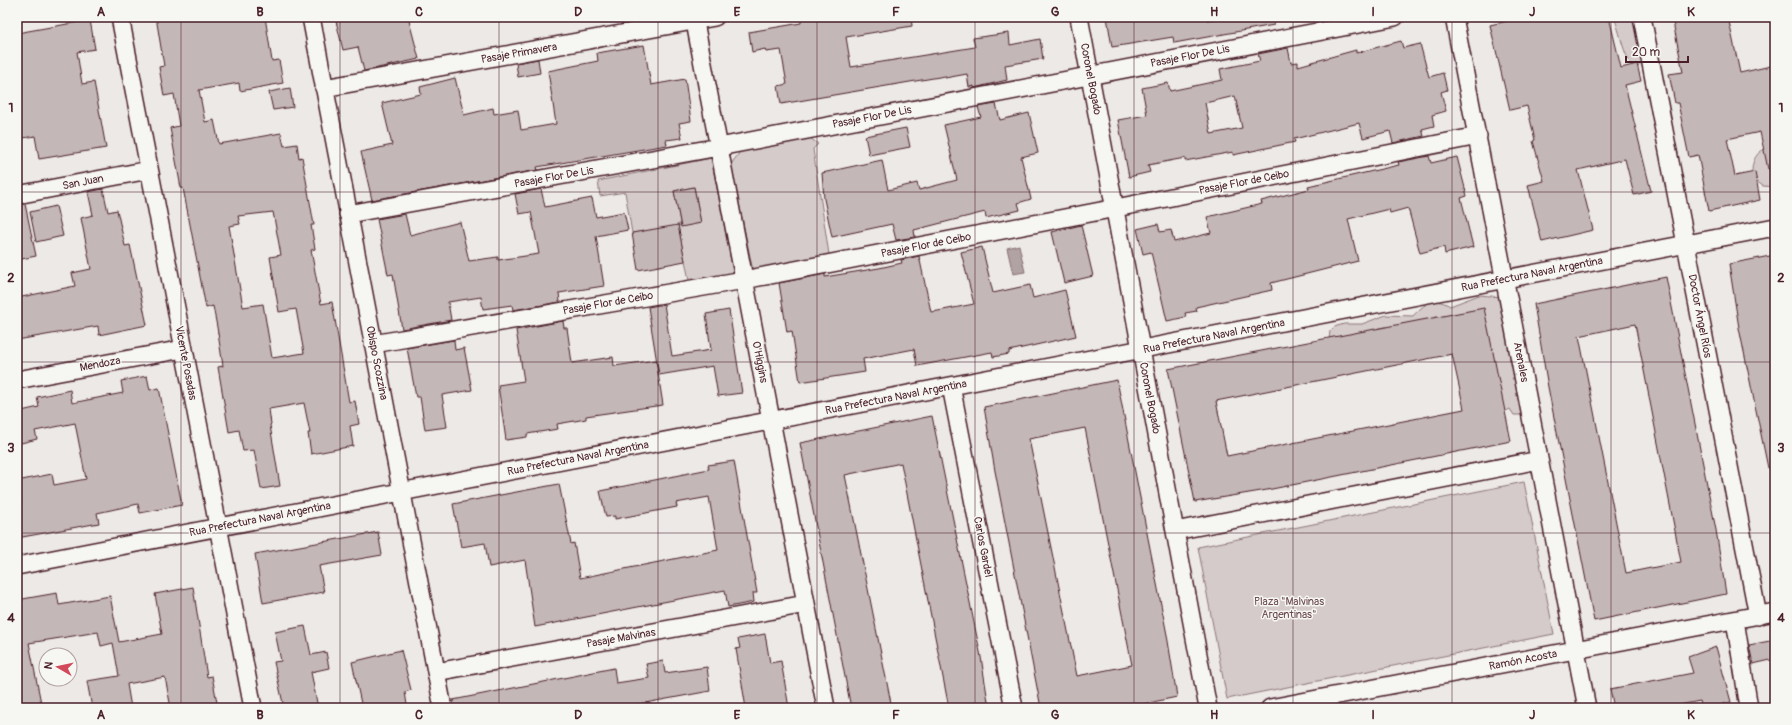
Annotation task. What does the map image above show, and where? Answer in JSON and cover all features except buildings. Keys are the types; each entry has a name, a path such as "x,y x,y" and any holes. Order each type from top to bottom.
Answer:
{"street":[{"name":"Vicente Posadas","path":"120,17 253,708"},
{"name":"Obispo Scozzina","path":"311,17 443,708"},
{"name":"Pasaje Primavera","path":"324,88 694,19 714,17"},
{"name":"Coronel Bogado","path":"1079,17 1116,208 1208,708"},
{"name":"Pasaje Flor De Lis","path":"348,214 719,147 1395,17"},
{"name":"Arenales","path":"1454,17 1587,708"},
{"name":"Doctor Ángel Ríos","path":"1642,17 1758,616"},
{"name":"O'Higgins","path":"694,19 826,708"},
{"name":"Pasaje Flor de Ceibo","path":"373,344 744,280 1478,136"},
{"name":"San Juan","path":"17,195 149,170"},
{"name":"Rua Prefectura Naval Argentina","path":"17,566 1775,227"},
{"name":"Mendoza","path":"17,380 183,348"},
{"name":"Carlos Gardel","path":"952,386 1014,708"},
{"path":"1175,532 1539,460"},
{"name":"Pasaje Malvinas","path":"436,672 806,604"},
{"name":"Ramón Acosta","path":"1270,708 1775,612"},
{"path":"1735,620 1748,708"}],"green space":[{"path":"1614,17 1638,17 1644,59 1638,67 1633,67 1626,55"},
{"path":"810,138 818,144 813,149 830,261 754,276 731,164 740,152"},
{"path":"1775,144 1775,187 1763,186 1753,179 1752,166 1756,156 1760,152"},
{"path":"711,158 734,276 690,285 678,226 632,233 625,192 600,196 598,181","holes":["694,187 701,223 678,226 680,222 674,191"]},
{"path":"1479,295 1501,297 1507,325 1505,331 1510,338 1513,357 1509,359 1513,361 1515,374 1512,379 1517,379 1522,413 1520,415 1514,415 1510,409 1499,414 1485,351 1329,340 1330,331 1334,327 1344,324 1362,324 1386,315 1413,316 1421,308 1430,303 1439,302 1450,306"},
{"name":"Plaza \"Malvinas Argentinas\"","path":"1524,482 1554,634 1227,699 1198,547"}],"shaded area":[{"path":"1019,245 1025,272 1013,274 1007,248"}]}
